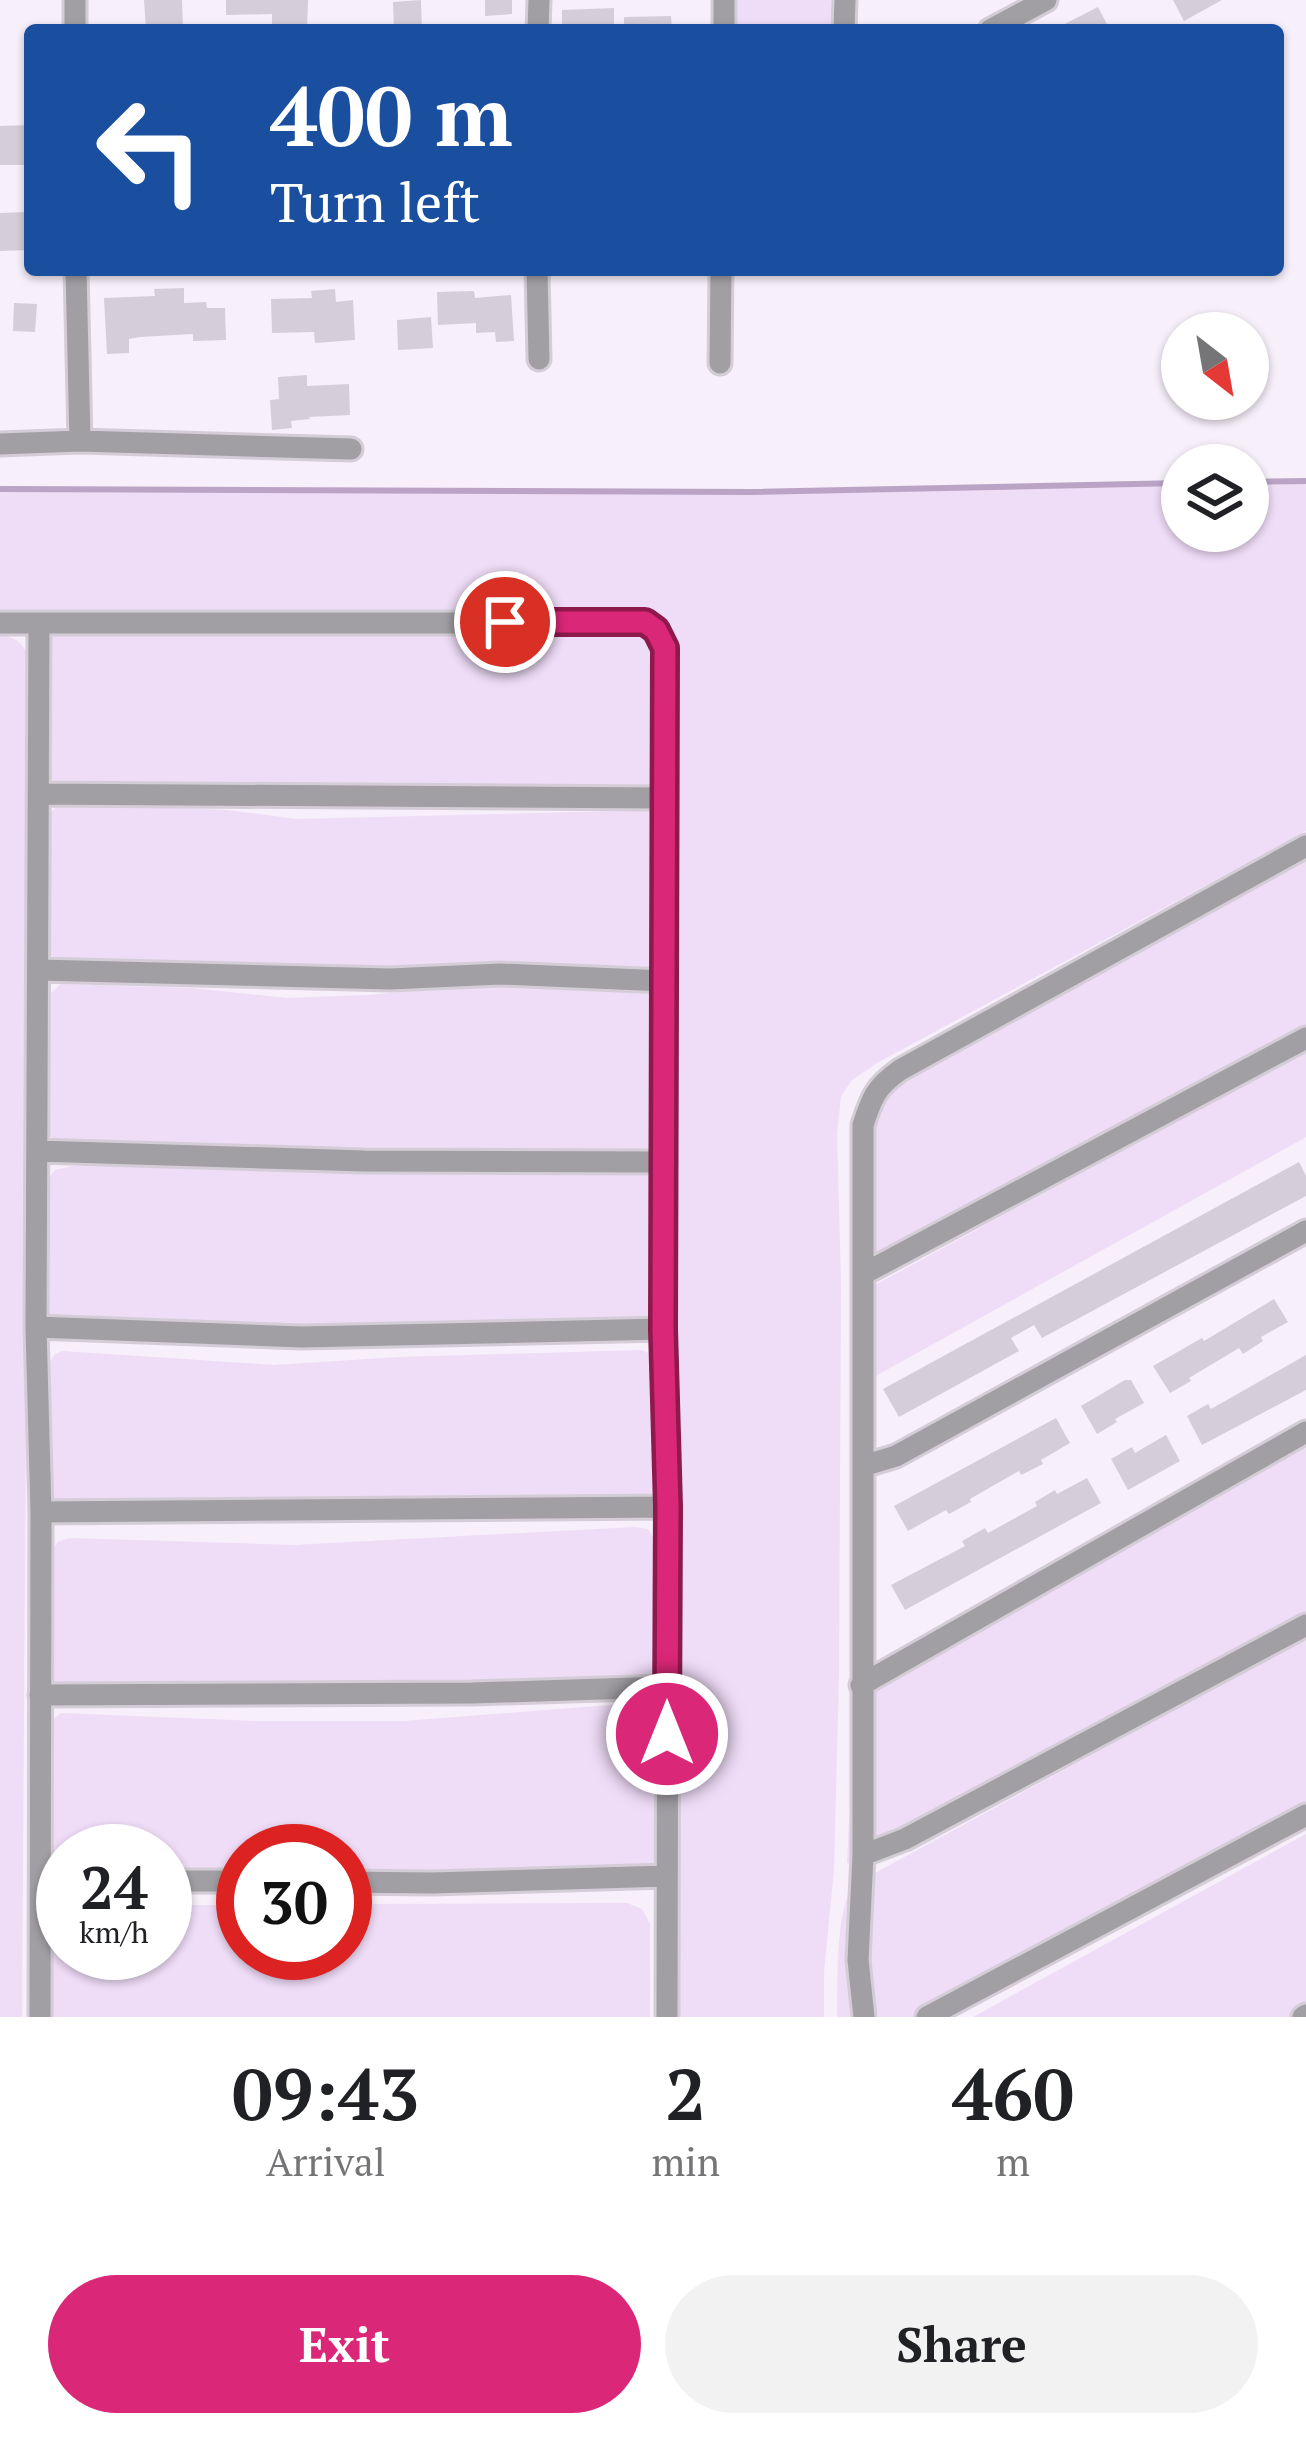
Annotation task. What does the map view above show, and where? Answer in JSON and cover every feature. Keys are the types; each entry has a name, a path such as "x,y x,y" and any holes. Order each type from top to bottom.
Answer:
{"street":[{"path":"1001,24 1046,0"},
{"path":"76,276 80,441"},
{"path":"537,276 539,359"},
{"path":"720,363 722,276"},
{"path":"0,444 80,441 351,448"},
{"path":"0,623 645,622 656,630 665,648 667,2017"},
{"path":"39,623 40,1824"},
{"path":"39,794 665,798"},
{"path":"864,2017 858,1960 863,1855 863,1124 879,1085 900,1070 1306,846"},
{"path":"39,970 390,979 500,974 665,981"},
{"path":"865,1273 1306,1038"},
{"path":"38,1151 364,1161 665,1162"},
{"path":"863,1466 896,1456 1306,1231"},
{"path":"36,1327 302,1337 663,1329"},
{"path":"861,1685 1306,1432"},
{"path":"41,1512 668,1507"},
{"path":"863,1855 905,1839 1306,1625"},
{"path":"40,1695 666,1687"},
{"path":"927,2017 1306,1815"},
{"path":"372,1882 667,1876"},
{"path":"40,1980 40,2017"}],"shaded area":[{"path":"720,0 836,0 836,24 720,24"},
{"path":"1306,481 1306,831 877,1063 852,1080 841,1096 837,1134 839,1675 824,2017 677,2017 671,640 646,616 299,612 0,616 0,489 753,492 1161,483 1161,552 1269,552 1269,482"},
{"path":"61,631 638,632 657,649 655,788 68,786 54,782 47,771 50,637"},
{"path":"0,636 17,641 28,656 22,2017 0,2017"},
{"path":"61,803 226,810 297,819 657,810 653,969 494,962 367,968 68,964 55,960 47,949 48,829 51,812"},
{"path":"1306,851 1306,1038 878,1271 854,1265 851,1132 863,1098"},
{"path":"501,982 649,991 656,996 655,1145 648,1152 56,1144 48,1133 51,993 61,984 192,988 287,998"},
{"path":"1306,1050 1306,1137 854,1388 866,1290"},
{"path":"73,1166 644,1171 653,1175 654,1312 651,1321 303,1340 48,1318 47,1180 55,1170"},
{"path":"642,1350 657,1362 655,1491 650,1504 244,1521 68,1515 47,1499 48,1366 62,1351 273,1365"},
{"path":"1306,1443 1306,1624 863,1865 847,1863 856,1686"},
{"path":"648,1529 655,1540 651,1681 57,1692 48,1682 51,1551 69,1538 294,1545"},
{"path":"1306,1638 1306,1819 947,2017 837,2017 840,1930 853,1885"},
{"path":"650,1702 656,1711 654,1863 649,1875 372,1888 372,1824 216,1824 216,1886 192,1886 192,1824 48,1824 49,1723 61,1713 404,1721"},
{"path":"1306,1834 1306,2015 973,2017"},
{"path":"627,1903 642,1909 650,1924 650,2017 51,2017 51,1980 192,1980 192,1905 216,1905 216,1980 372,1980 372,1904"}],"building":[{"path":"144,0 182,0 183,24 146,24"},
{"path":"226,0 308,0 307,24 272,24 272,14 226,15"},
{"path":"421,0 422,24 394,24 393,2"},
{"path":"485,0 512,0 512,14 485,16"},
{"path":"1173,0 1222,0 1184,21"},
{"path":"1098,7 1107,24 1065,24"},
{"path":"614,8 614,24 562,24 562,10"},
{"path":"671,16 672,24 624,24 624,17"},
{"path":"24,125 24,165 0,165 0,126"},
{"path":"24,212 24,250 0,251 0,213"},
{"path":"184,288 184,303 206,302 207,308 225,308 226,340 193,341 193,334 140,337 129,339 129,353 107,354 104,298 155,296 154,289"},
{"path":"335,289 336,302 353,300 355,340 315,343 314,332 272,333 271,299 312,298 311,291"},
{"path":"474,291 475,298 511,295 514,341 496,342 495,332 476,333 476,323 438,325 437,292"},
{"path":"14,303 37,304 35,332 13,331"},
{"path":"431,317 433,348 398,350 397,320"},
{"path":"307,375 307,386 349,384 350,415 309,417 291,421 292,428 272,430 270,400 279,399 278,377"},
{"path":"1299,1162 1306,1176 1306,1196 1042,1338 1034,1325 1011,1338 1019,1351 899,1417 883,1389"},
{"path":"1274,1299 1288,1322 1243,1354 1239,1348 1170,1393 1153,1366"},
{"path":"1306,1355 1306,1390 1202,1445 1187,1416 1208,1404 1211,1409"},
{"path":"1131,1380 1144,1403 1097,1434 1081,1406"},
{"path":"1056,1418 1070,1443 1041,1460 1043,1464 1021,1475 1019,1471 949,1514 946,1510 908,1531 894,1506"},
{"path":"1166,1435 1180,1461 1128,1490 1111,1459 1132,1447 1135,1453"},
{"path":"1087,1478 1101,1503 905,1610 891,1585 965,1546 962,1541 985,1528 988,1533 1037,1506 1035,1502 1055,1490 1057,1494"}],"waterway":[{"path":"1269,482 1306,481"},
{"path":"0,489 753,492 1161,483"}],"route":[{"path":"505,622 645,622 656,630 665,648 667,1734"}]}
